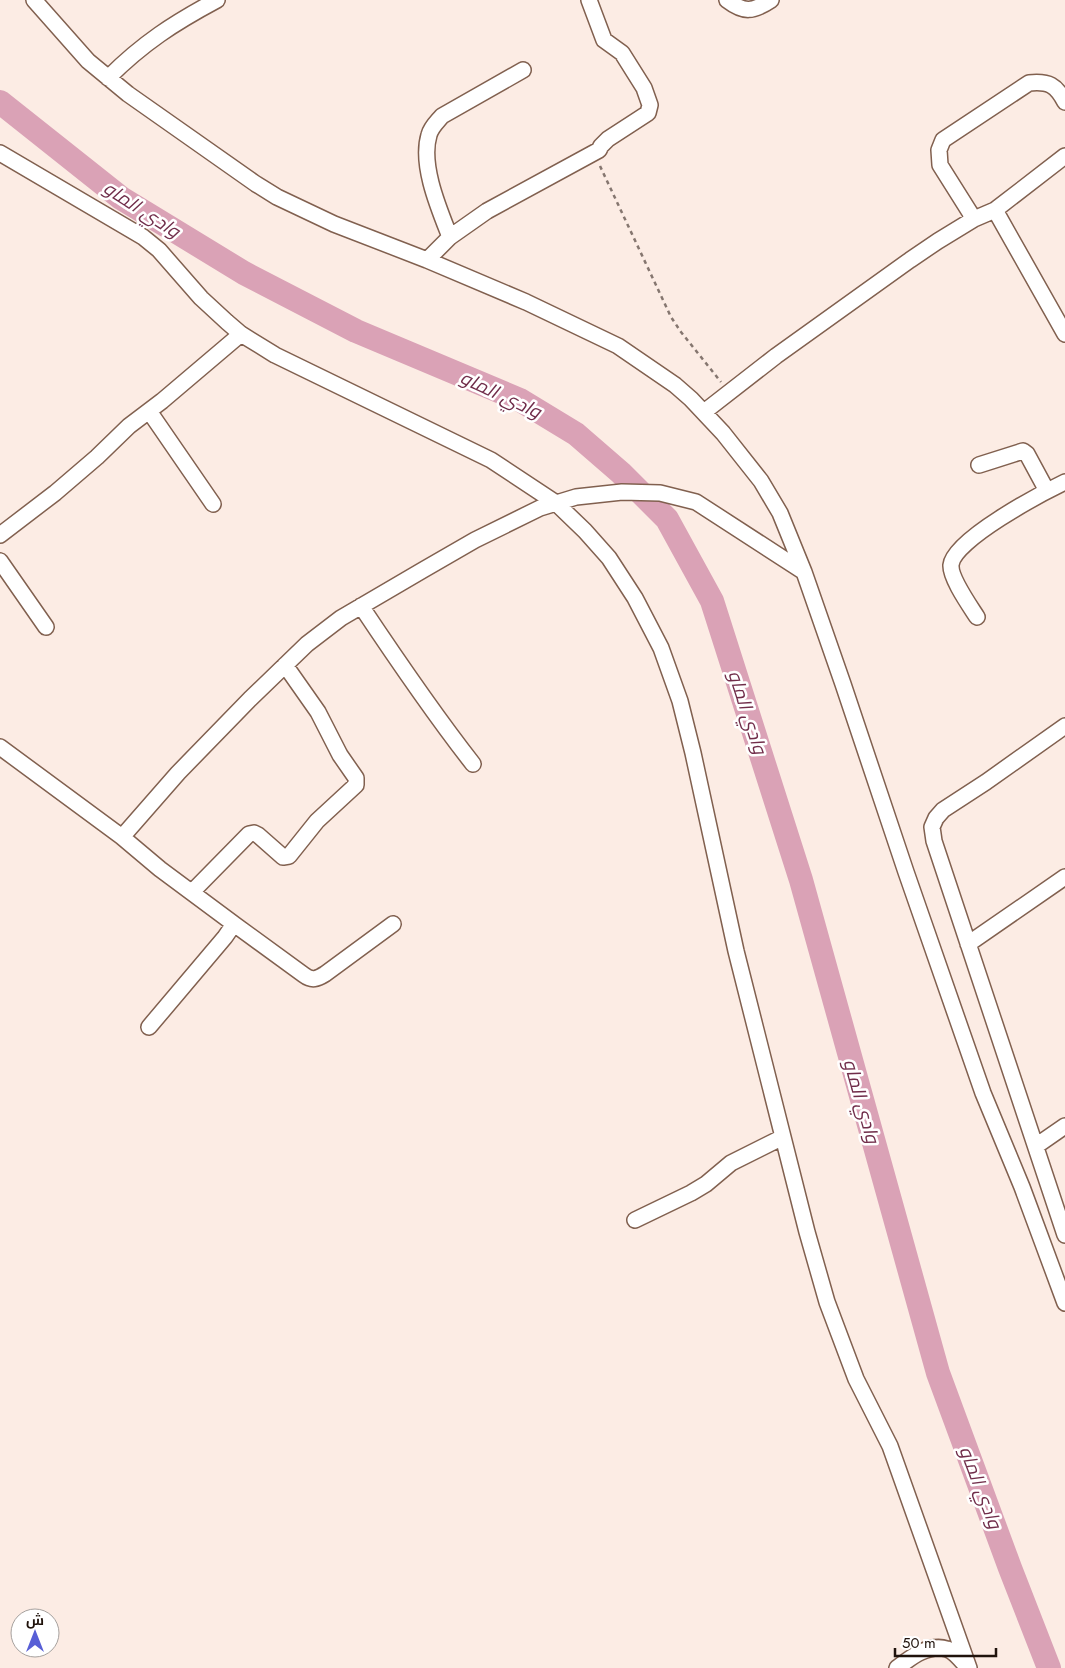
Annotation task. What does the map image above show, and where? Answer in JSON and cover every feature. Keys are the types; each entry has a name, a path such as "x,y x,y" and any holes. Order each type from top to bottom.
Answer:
{"street":[{"path":"34,0 88,61 108,78 238,172 277,197 334,224 427,260 526,302 618,346 675,385 723,432 761,481 780,513 804,572 983,1093 1022,1187 1065,1303"},
{"path":"108,78 142,46 175,23 218,0"},
{"path":"427,260 450,237 487,211 599,150 600,146 648,113 650,105 644,88 622,53 604,40 589,0"},
{"path":"727,0 741,9 749,10 771,0"},
{"path":"450,237 440,209 428,163 427,146 429,133 434,123 442,116 523,70"},
{"path":"974,219 940,165 939,150 943,140 1029,84 1040,82 1051,84 1060,92 1065,102"},
{"path":"0,153 143,237 159,250 201,298 241,334 275,356 491,460 556,503 585,531 608,558 635,598 661,648 680,701 736,951 807,1232 827,1302 856,1378 890,1446 969,1668"},
{"path":"704,412 776,356 873,286 938,240 974,219 995,210 1065,156"},
{"path":"995,210 1065,334"},
{"path":"0,535 55,492 129,426 241,334"},
{"path":"149,411 213,504"},
{"path":"979,465 1022,451 1027,454 1048,490"},
{"path":"977,617 954,576 951,566 955,555 971,540 997,521 1048,490 1065,482"},
{"path":"122,837 178,773 284,666 320,634 341,618 475,540 540,508 576,497 622,492 660,492 696,502 804,572"},
{"path":"0,561 46,627"},
{"path":"361,606 403,669 473,764"},
{"path":"192,892 249,834 254,833 258,835 283,857 289,856 317,821 356,785 356,778 340,755 321,718 284,666"},
{"path":"1065,726 943,810 936,818 932,828 934,841 968,944 1036,1146 1062,1215 1065,1235"},
{"path":"0,747 309,979 316,979 394,924"},
{"path":"968,944 1065,877"},
{"path":"149,1027 234,924"},
{"path":"1036,1146 1065,1126"},
{"path":"635,1220 691,1193 706,1184 732,1163 783,1137"},
{"path":"896,1668 925,1650 938,1647 948,1649 969,1668"}],"path":[{"path":"599,150 600,165 671,317 729,392"}],"waterway":[{"name":"وادي الماو","path":"0,102 121,198 244,273 356,331 520,400 576,434 621,473 667,519 712,601 801,880 938,1373 1049,1668"}]}
